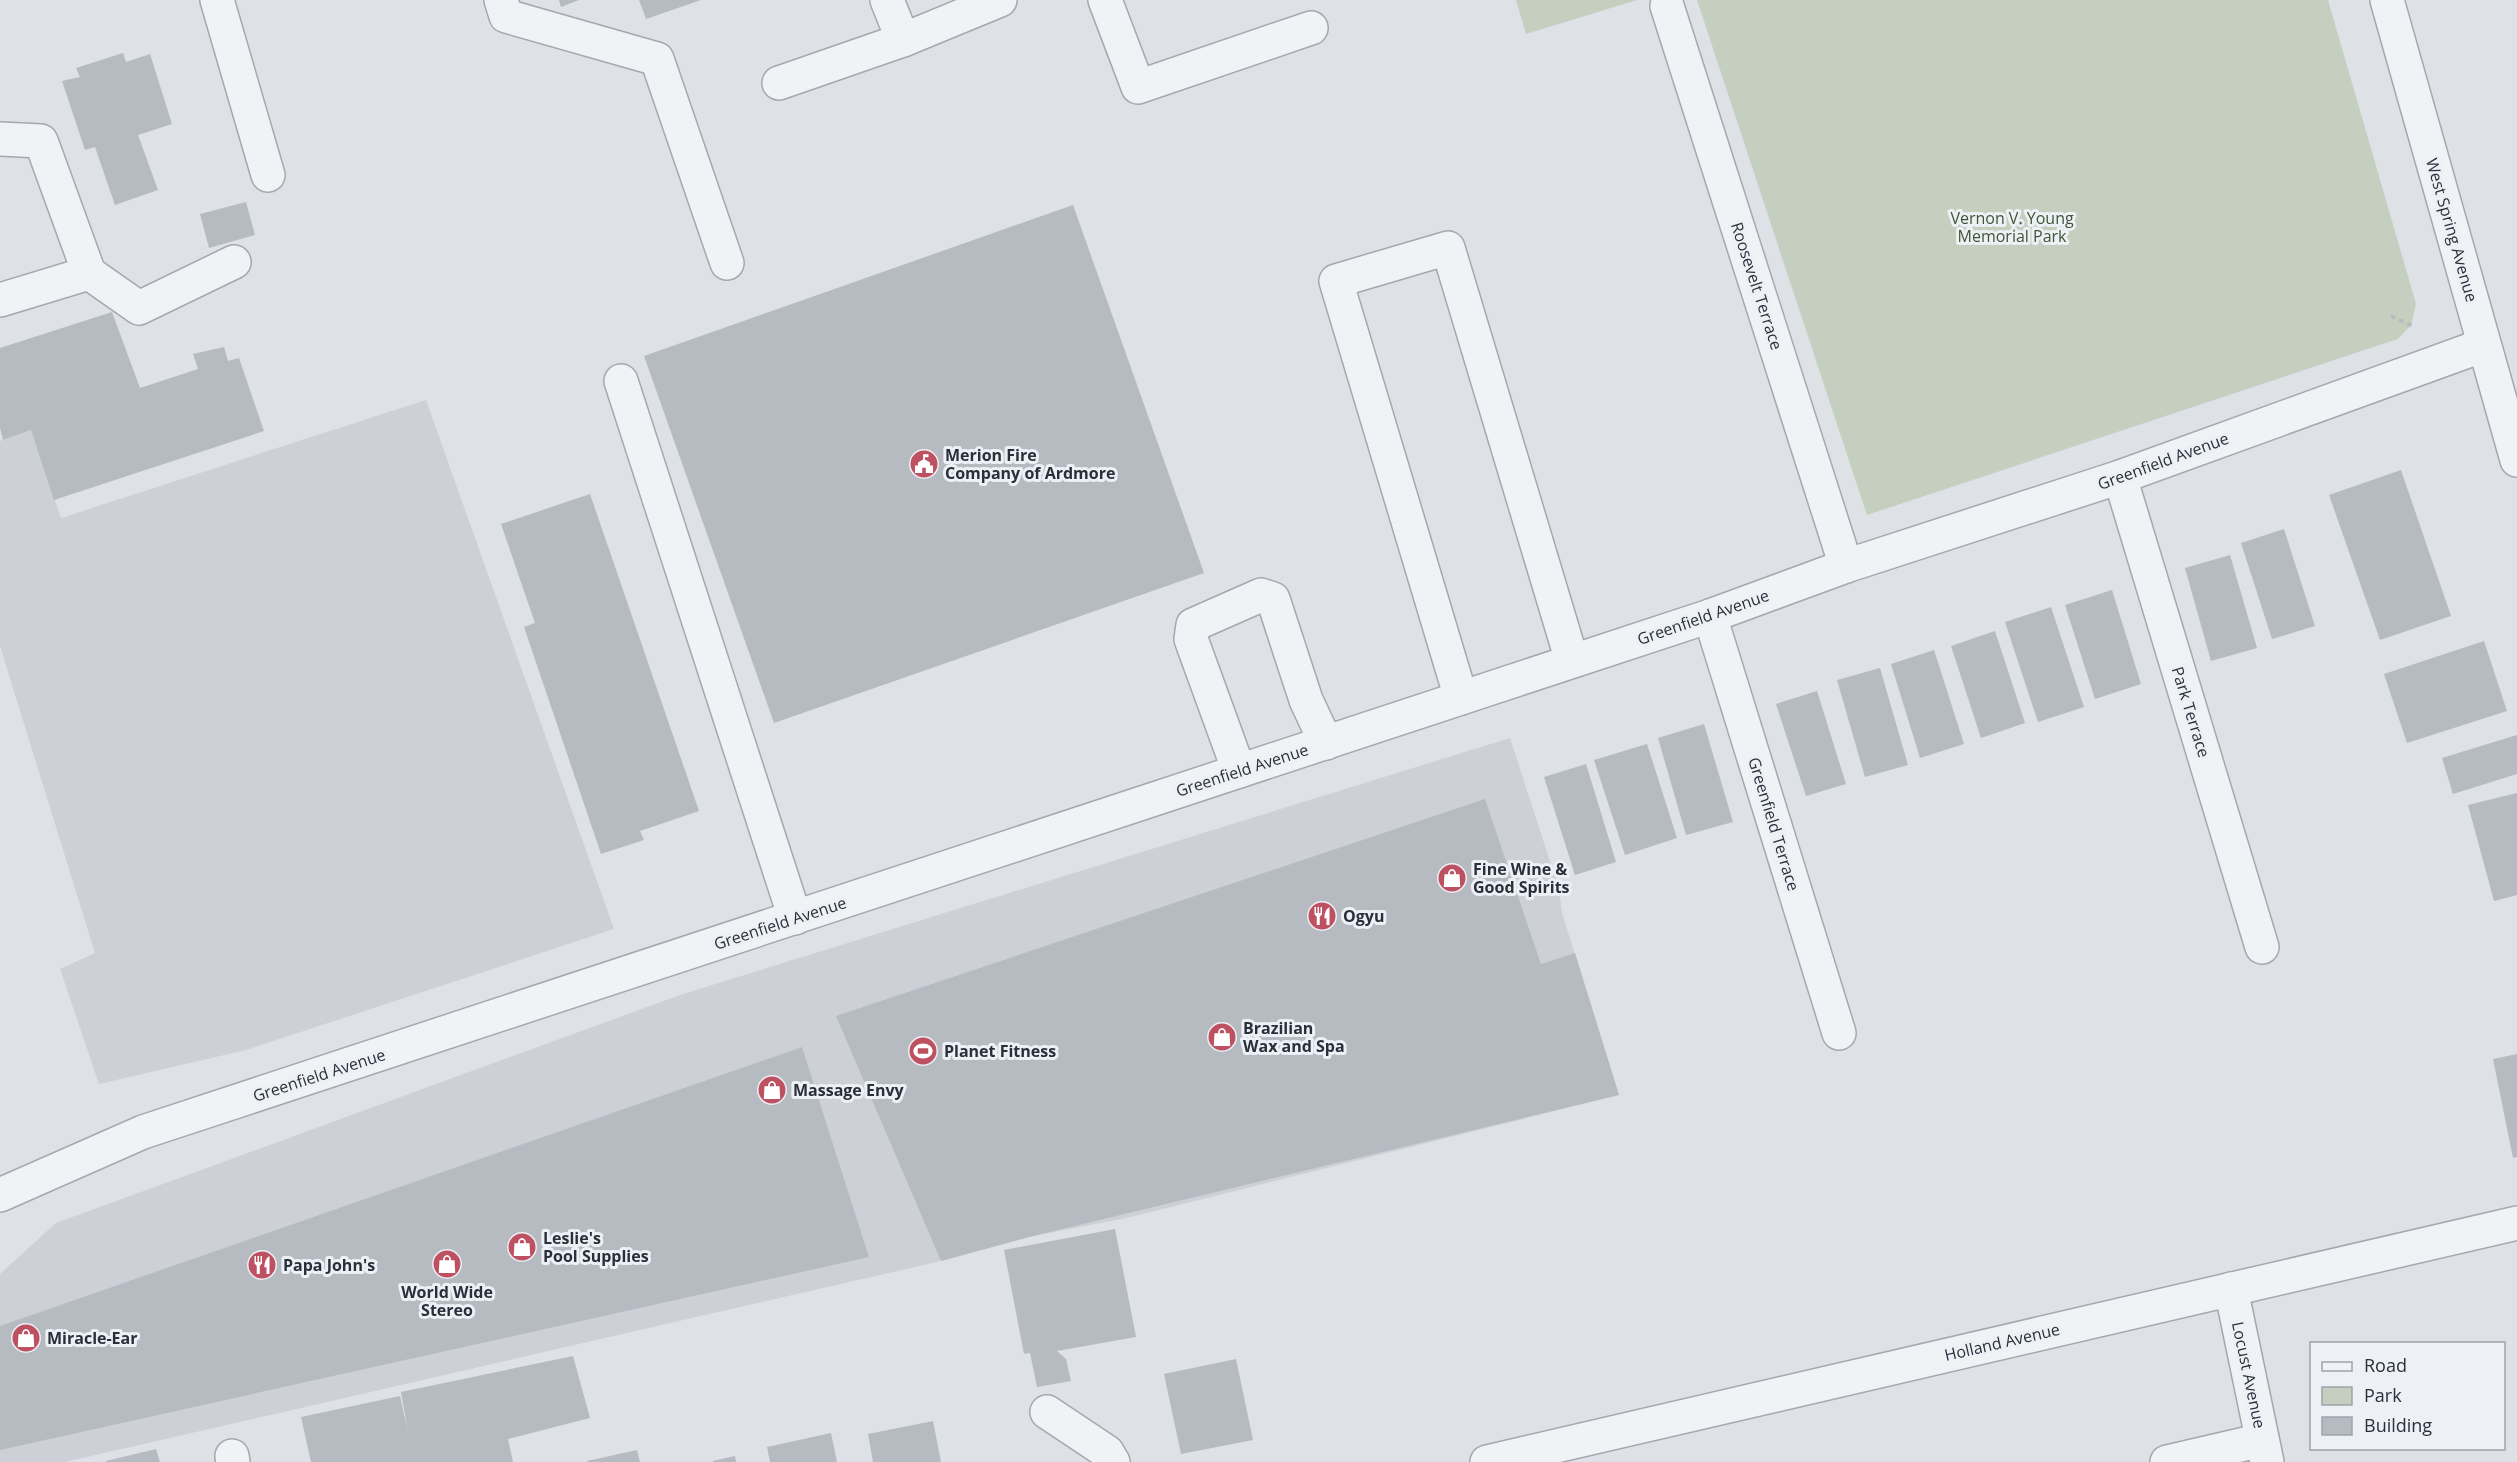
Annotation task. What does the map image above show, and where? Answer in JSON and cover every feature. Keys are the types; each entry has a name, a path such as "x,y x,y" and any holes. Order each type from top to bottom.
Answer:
{"street":[{"path":"217,0 268,175"},
{"path":"501,0 506,16 657,59 727,263"},
{"path":"886,0 903,40"},
{"path":"779,84 903,40 1000,0"},
{"path":"1105,0 1138,87 1311,28"},
{"name":"West Spring Avenue","path":"2391,1 2517,460"},
{"name":"Roosevelt Terrace","path":"1667,6 1846,566"},
{"path":"0,138 41,141 89,273 139,308 234,262"},
{"path":"1461,698 1336,281 1448,248 1572,661"},
{"path":"0,300 89,273"},
{"name":"Greenfield Avenue","path":"0,1195 143,1132 1710,616 1846,566 2120,477 2484,345"},
{"path":"621,381 795,918"},
{"name":"Park Terrace","path":"2120,477 2262,947"},
{"path":"1239,771 1191,639 1193,625 1261,595 1273,599 1306,700 1326,742"},
{"name":"Greenfield Terrace","path":"1710,616 1839,1033"},
{"name":"Holland Avenue","path":"1487,1462 2517,1223"},
{"name":"Locust Avenue","path":"2231,1289 2264,1451"},
{"path":"1047,1412 1107,1452 1113,1462"},
{"path":"2167,1462 2264,1451"}],"path":[{"path":"2391,316 2416,328"}],"shaded area":[{"path":"426,400 614,929 246,1050 99,1084 60,969 95,953 0,646 0,441 31,430 61,518"},
{"path":"1510,738 1559,889 1562,913 1619,1095 1131,1217 1029,1237 941,1261 65,1462 0,1462 0,1274 56,1223 680,995"}],"green space":[{"path":"1516,0 1637,0 1526,34"},
{"name":"Vernon V. Young Memorial Park","path":"1697,0 2328,0 2416,304 2411,325 2398,339 1867,515"}],"building":[{"path":"559,0 579,0 561,7"},
{"path":"639,0 701,0 646,19"},
{"path":"123,53 126,62 150,54 172,124 138,135 158,190 115,205 95,147 85,150 62,81 80,77 76,68"},
{"path":"246,202 255,235 209,248 200,214"},
{"name":"Merion Fire Company of Ardmore","path":"1073,205 1204,573 774,723 644,356"},
{"path":"112,312 140,388 198,369 193,354 224,347 228,361 239,358 264,431 54,500 31,430 3,440 0,428 0,348"},
{"path":"2401,470 2451,616 2380,640 2329,495"},
{"path":"590,494 699,811 640,831 644,840 601,854 524,627 535,623 501,524"},
{"path":"2284,529 2315,626 2272,639 2241,543"},
{"path":"2230,555 2257,648 2211,661 2185,568"},
{"path":"2112,590 2141,684 2095,699 2065,605"},
{"path":"2051,607 2084,707 2038,722 2005,622"},
{"path":"1995,631 2025,723 1981,738 1951,646"},
{"path":"2484,641 2507,711 2407,743 2384,674"},
{"path":"1934,650 1964,744 1920,758 1891,664"},
{"path":"1880,668 1908,765 1865,777 1837,680"},
{"path":"1817,691 1846,784 1806,796 1776,704"},
{"path":"1704,724 1733,822 1686,835 1658,738"},
{"path":"2517,735 2517,774 2453,794 2442,758"},
{"path":"1647,744 1677,838 1625,855 1594,760"},
{"path":"1586,764 1616,862 1575,875 1544,777"},
{"path":"2517,793 2517,895 2494,901 2468,805"},
{"path":"1485,799 1541,964 1575,953 1619,1095 1029,1237 941,1261 836,1016"},
{"path":"802,1047 869,1257 0,1450 0,1326"},
{"path":"2517,1054 2517,1157 2513,1158 2493,1059"},
{"path":"1115,1229 1136,1337 1057,1351 1066,1359 1071,1381 1037,1387 1030,1353 1024,1354 1004,1250"},
{"path":"573,1356 590,1418 508,1439 513,1462 311,1462 301,1417 400,1396 408,1432 401,1392"},
{"path":"1236,1359 1253,1440 1181,1454 1164,1374"},
{"path":"933,1421 941,1462 873,1462 868,1434"},
{"path":"831,1433 837,1462 770,1462 767,1447"},
{"path":"156,1449 160,1462 106,1462 106,1461"},
{"path":"637,1450 640,1462 587,1462 587,1461"},
{"path":"735,1456 736,1462 713,1462 713,1461"}],"place":[{"name":"Merion Fire Company of Ardmore","path":"924,464"},
{"name":"Fine Wine & Good Spirits","path":"1452,878"},
{"name":"Ogyu","path":"1322,916"},
{"name":"Brazilian Wax and Spa","path":"1222,1037"},
{"name":"Planet Fitness","path":"923,1051"},
{"name":"Massage Envy","path":"772,1090"},
{"name":"Leslie's Pool Supplies","path":"522,1247"},
{"name":"World Wide Stereo","path":"447,1264"},
{"name":"Papa John's","path":"262,1265"},
{"name":"Miracle-Ear","path":"26,1338"}]}
